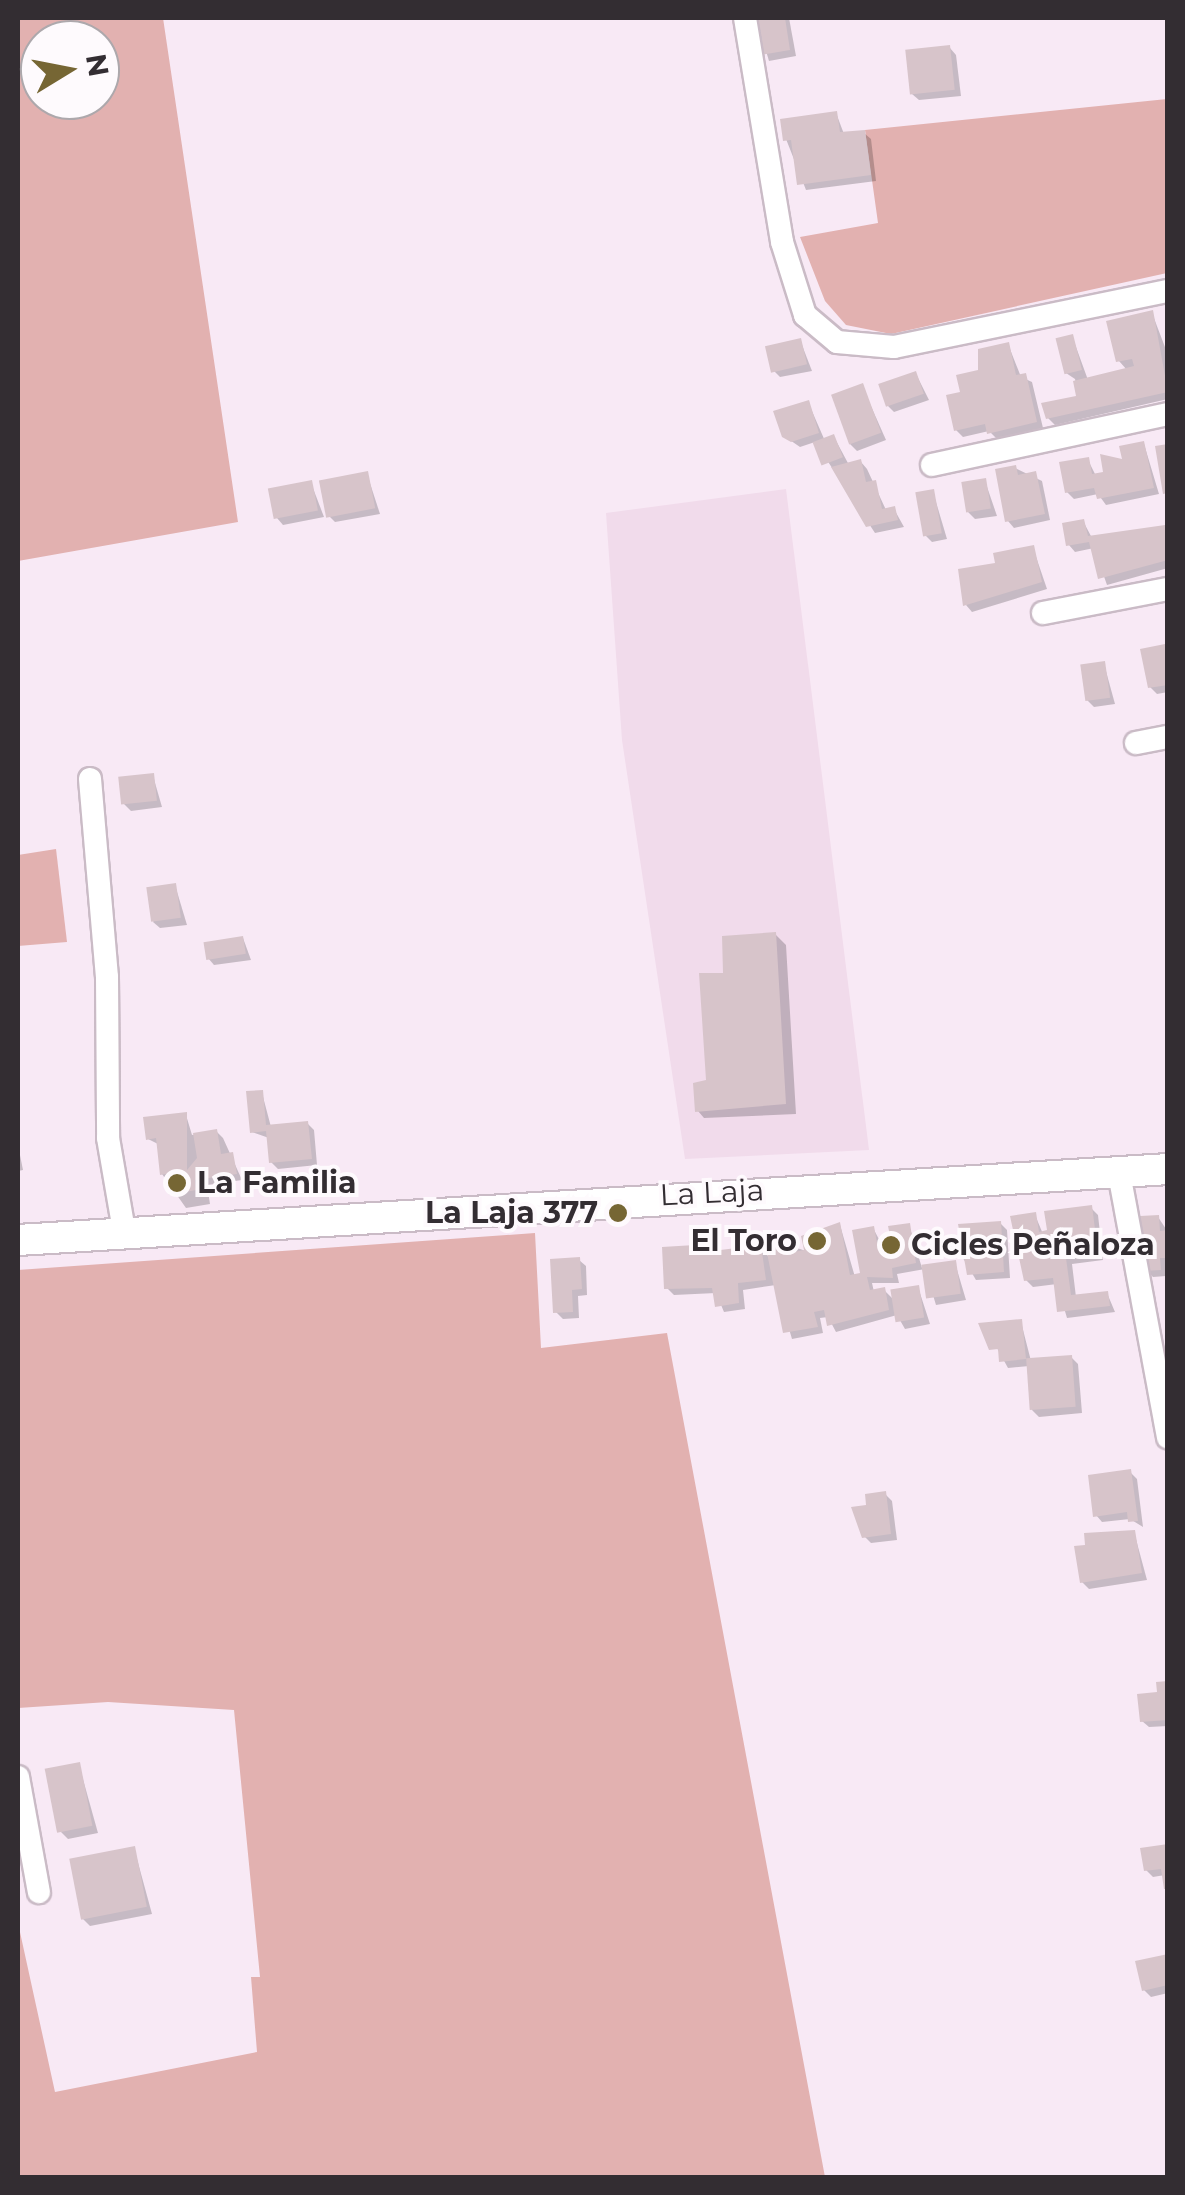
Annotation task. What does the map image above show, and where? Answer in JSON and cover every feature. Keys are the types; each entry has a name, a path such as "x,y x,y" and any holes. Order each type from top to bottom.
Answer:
{"main road":[{"name":"La Laja","path":"18,1240 1168,1169"}],"street":[{"path":"745,18 782,242 806,315 837,342 894,347 1168,292"},
{"path":"932,465 1168,414"},
{"path":"1043,613 1168,588"},
{"path":"1136,743 1168,737"},
{"path":"90,779 107,977 108,1138 124,1231"},
{"path":"1119,1173 1168,1438"},
{"path":"18,1777 39,1892"}],"shaded area":[{"path":"18,18 163,18 238,522 18,561"},
{"path":"1167,99 1167,273 891,334 846,325 825,301 800,237 878,223 865,130"},
{"path":"786,489 869,1150 685,1159 622,740 606,513"},
{"path":"56,849 67,942 18,946 18,855"},
{"path":"535,1233 541,1348 667,1333 825,2177 18,2177 18,1923 55,2092 257,2052 251,1977 260,1977 234,1710 108,1702 18,1708 18,1270"}],"building":[{"path":"754,18 785,18 790,50 760,55"},
{"path":"950,45 955,90 910,94 905,50"},
{"path":"837,111 840,132 865,130 871,175 797,185 791,140 783,141 780,119"},
{"path":"1153,310 1168,392 1046,419 1041,403 1076,396 1073,381 1134,366 1132,359 1116,362 1106,321"},
{"path":"1073,334 1082,370 1064,374 1056,338"},
{"path":"801,338 807,364 771,373 765,346"},
{"path":"1009,342 1016,375 1026,373 1037,422 987,434 985,424 954,431 946,395 960,392 956,375 978,370 978,349"},
{"path":"916,371 924,394 886,407 878,384"},
{"path":"863,383 881,433 849,444 831,395"},
{"path":"809,400 819,433 791,442 782,437 773,411"},
{"path":"834,434 843,457 821,466 813,442"},
{"path":"1144,441 1154,488 1097,499 1094,488 1065,493 1059,462 1089,457 1092,474 1103,472 1100,454 1122,459 1119,446"},
{"path":"1168,444 1168,493 1163,494 1155,446"},
{"path":"861,459 866,482 876,480 882,509 895,506 898,520 866,527 831,467"},
{"path":"1016,465 1018,475 1036,471 1045,514 1005,522 995,469"},
{"path":"368,471 375,508 326,518 319,481"},
{"path":"986,478 991,509 966,513 961,482"},
{"path":"312,480 318,510 274,519 268,489"},
{"path":"934,489 942,533 923,537 915,492"},
{"path":"1084,519 1088,536 1165,525 1168,560 1098,579 1089,542 1066,546 1062,523"},
{"path":"1034,545 1042,582 963,606 958,569 995,563 993,553"},
{"path":"1165,644 1168,685 1148,688 1140,649"},
{"path":"1105,661 1110,698 1085,701 1080,664"},
{"path":"154,773 157,801 121,805 118,777"},
{"path":"176,883 181,918 151,922 146,887"},
{"path":"776,932 786,1104 695,1112 693,1083 706,1080 699,973 723,973 722,936"},
{"path":"243,936 246,954 206,960 203,942"},
{"path":"263,1090 266,1125 308,1121 312,1159 269,1163 266,1131 250,1133 246,1091"},
{"path":"187,1112 187,1170 197,1158 193,1133 217,1129 221,1154 233,1152 237,1174 195,1180 196,1190 169,1195 166,1174 160,1175 156,1138 146,1140 143,1117"},
{"path":"1092,1205 1098,1254 1066,1258 1071,1295 1108,1291 1110,1306 1057,1312 1053,1278 1024,1281 1010,1216 1036,1212 1039,1232 1047,1230 1044,1211"},
{"path":"1159,1215 1160,1231 1168,1230 1168,1258 1160,1258 1161,1270 1143,1271 1140,1216"},
{"path":"1001,1221 1004,1272 967,1275 958,1224"},
{"path":"840,1222 850,1275 860,1273 852,1230 874,1226 877,1243 891,1241 888,1226 910,1223 916,1263 892,1268 893,1278 867,1277 870,1290 885,1287 889,1310 827,1326 824,1310 814,1312 818,1327 783,1333 766,1248 792,1243 794,1252 804,1250 801,1236"},
{"path":"695,1245 696,1253 761,1245 766,1280 738,1283 739,1303 715,1307 712,1288 664,1289 662,1247"},
{"path":"580,1257 582,1289 572,1290 573,1312 553,1313 550,1259"},
{"path":"956,1260 961,1294 926,1299 921,1265"},
{"path":"919,1285 924,1318 896,1322 890,1290"},
{"path":"1022,1319 1026,1359 999,1362 998,1349 989,1350 978,1323"},
{"path":"1072,1355 1076,1407 1030,1410 1026,1358"},
{"path":"1131,1469 1138,1521 1128,1522 1127,1512 1093,1517 1088,1475"},
{"path":"886,1491 891,1534 862,1538 851,1507 866,1505 865,1494"},
{"path":"1135,1530 1142,1573 1080,1583 1074,1546 1085,1545 1084,1533"},
{"path":"1168,1681 1168,1720 1140,1722 1137,1694 1157,1692 1156,1682"},
{"path":"80,1762 92,1826 57,1833 45,1769"},
{"path":"1168,1844 1168,1889 1164,1889 1161,1869 1144,1871 1140,1848"},
{"path":"135,1846 147,1907 81,1920 69,1859"},
{"path":"1168,1954 1168,1985 1142,1991 1135,1961"}],"place":[{"name":"La Familia","path":"177,1183"},
{"name":"La Laja 377","path":"618,1213"},
{"name":"El Toro","path":"817,1241"},
{"name":"Cicles Peñaloza","path":"891,1245"}]}
